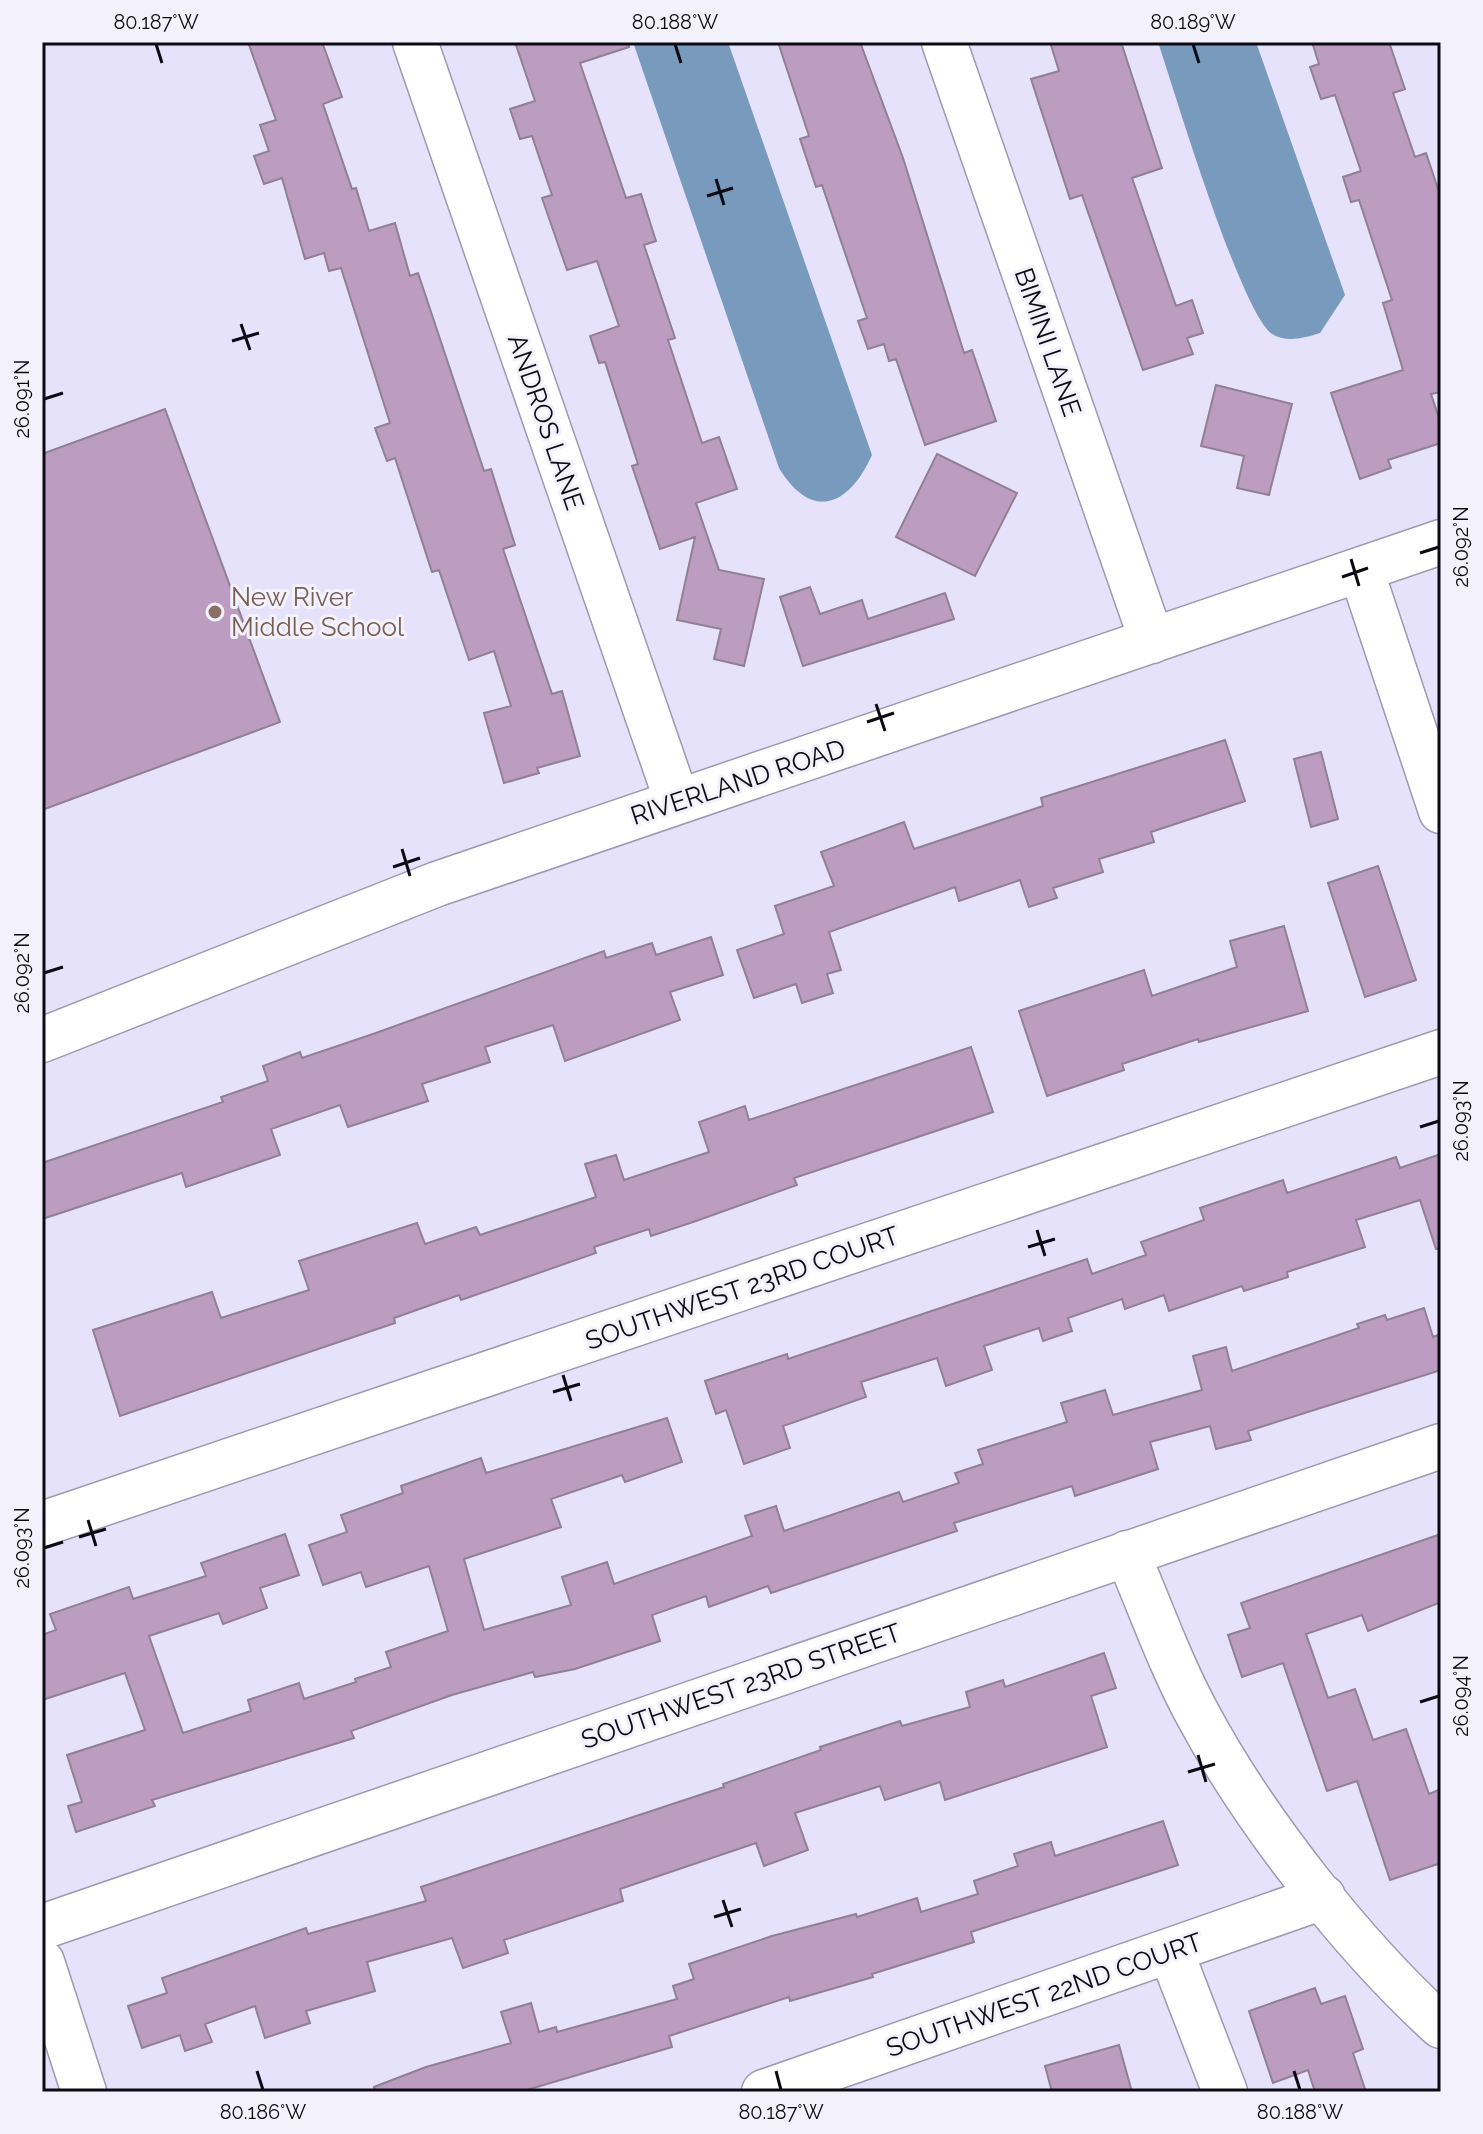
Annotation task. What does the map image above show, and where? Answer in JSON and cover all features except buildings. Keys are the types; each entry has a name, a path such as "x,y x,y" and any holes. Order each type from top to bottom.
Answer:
{"street":[{"name":"ANDROS LANE","path":"415,42 677,801"},
{"name":"BIMINI LANE","path":"944,42 1152,641"},
{"name":"RIVERLAND ROAD","path":"42,1040 437,884 1441,542"},
{"path":"1361,570 1441,811"},
{"name":"SOUTHWEST 23RD COURT","path":"42,1524 1441,1052"},
{"name":"SOUTHWEST 23RD STREET","path":"42,1927 1441,1446"},
{"path":"1127,1553 1196,1713 1238,1786 1323,1897 1441,2026"},
{"name":"SOUTHWEST 22ND COURT","path":"764,2092 1323,1897"},
{"path":"1171,1952 1225,2092"},
{"path":"42,1962 84,2092"}],"water":[{"path":"633,42 728,42 872,455 863,472 841,496 829,501 817,501 804,496 779,468"},
{"path":"1158,42 1256,42 1345,295 1320,333 1302,338 1277,337 1259,317 1227,245"}],"place":[{"name":"New River Middle School","path":"215,612"}]}
